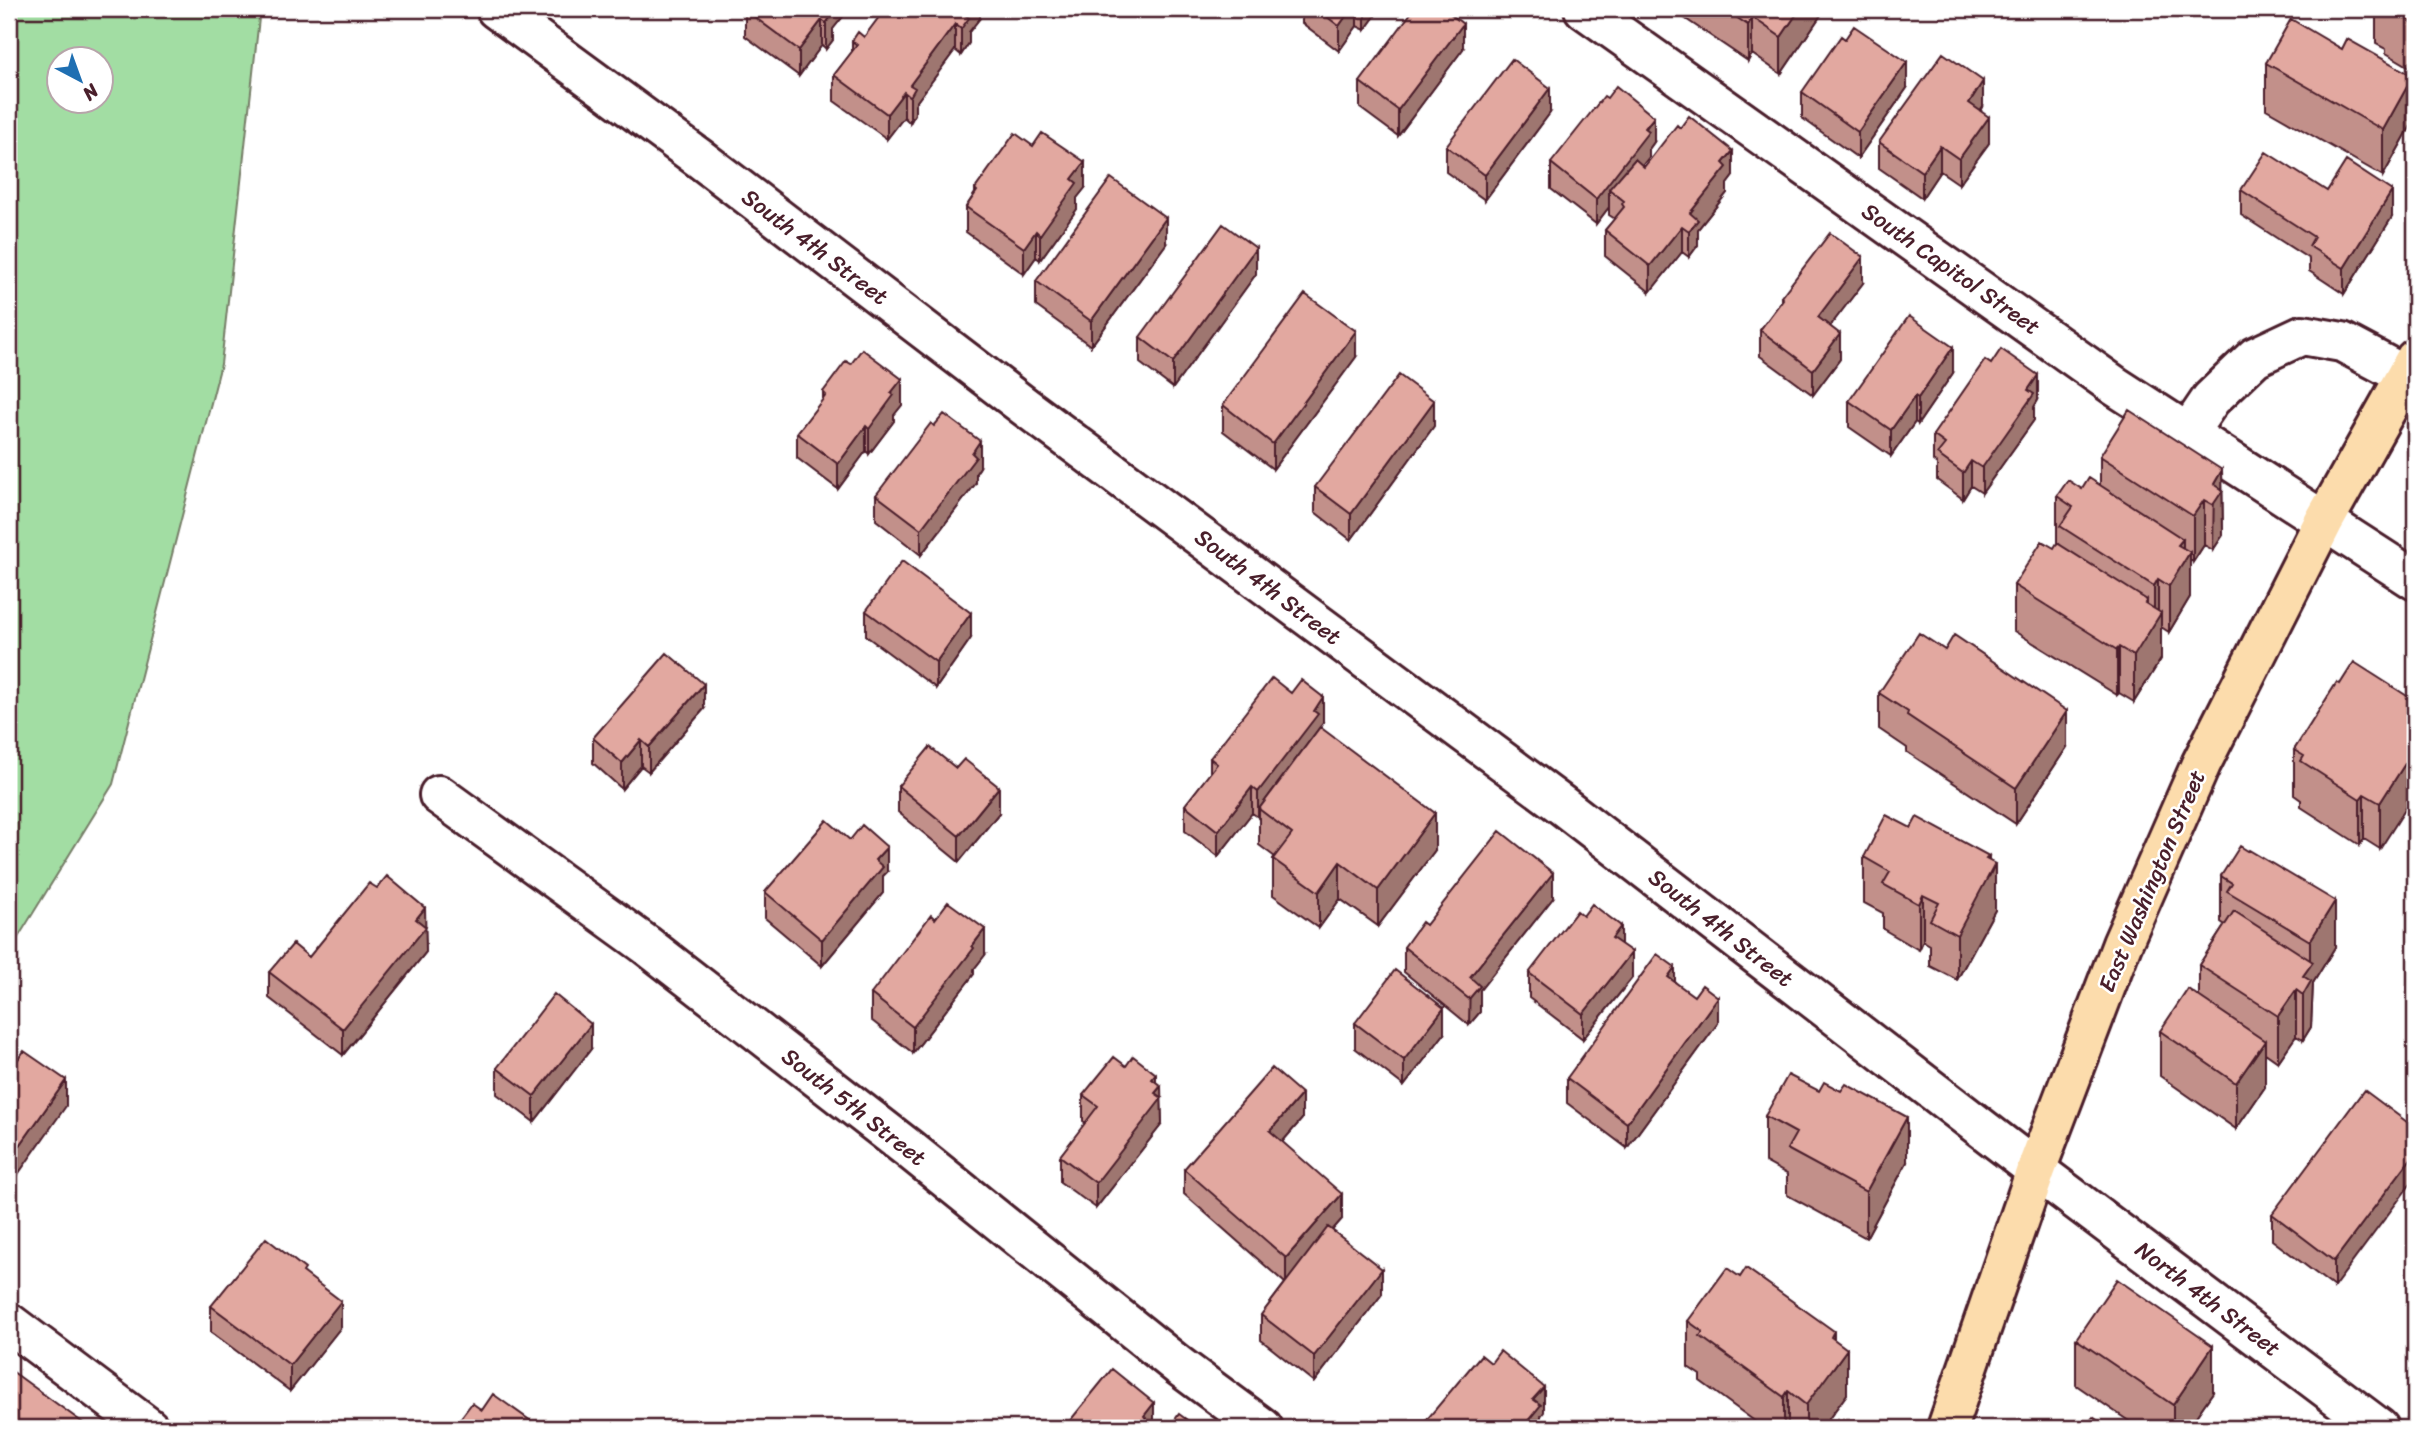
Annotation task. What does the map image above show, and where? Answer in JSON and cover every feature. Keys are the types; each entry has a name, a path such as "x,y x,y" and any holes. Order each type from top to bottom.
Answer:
{"main road":[{"name":"East Washington Street","path":"1947,1428 2036,1170 2122,944 2201,764 2324,521 2410,368"}],"street":[{"name":"South 4th Street","path":"496,9 699,158 1035,414 1563,806 2036,1170"},
{"name":"South Capitol Street","path":"1584,9 2115,386 2415,580"},
{"path":"2188,433 2211,399 2255,358 2302,335 2342,342 2410,368"},
{"name":"South 5th Street","path":"439,795 645,944 909,1149 1179,1366 1263,1428"},
{"name":"North 4th Street","path":"2036,1170 2379,1428"},
{"path":"9,1323 149,1428"}],"green space":[{"path":"9,9 260,9 221,364 113,784 9,952"}],"building":[{"path":"746,9 830,9 833,14 826,23 822,20 799,50"},
{"path":"885,9 968,9 964,14 969,18 961,29 955,24 910,85 915,88 910,97 904,92 887,114 834,75 857,45 852,41 858,32 864,37"},
{"path":"1317,9 1351,9 1339,26"},
{"path":"1414,9 1444,9 1463,24 1398,110 1360,82"},
{"path":"1724,9 1800,9 1781,37 1752,17 1748,25"},
{"path":"2389,9 2415,9 2415,24"},
{"path":"2291,19 2342,49 2347,39 2413,76 2383,130 2266,63"},
{"path":"1854,26 1907,62 1858,132 1802,92 1841,36 1845,39"},
{"path":"1943,53 1983,81 1969,103 1989,117 1959,159 1940,146 1922,172 1879,142"},
{"path":"1512,59 1550,88 1485,175 1446,146"},
{"path":"1616,86 1654,117 1645,128 1649,131 1596,199 1551,163 1604,96 1607,98"},
{"path":"1689,116 1733,151 1723,163 1727,167 1690,213 1698,220 1689,231 1682,226 1650,266 1605,230 1624,207 1624,201 1609,189 1635,159 1644,167 1677,125 1680,128"},
{"path":"1015,133 1033,146 1042,133 1085,162 1072,179 1077,183 1040,235 1036,231 1024,248 966,207 977,191 975,189"},
{"path":"2266,152 2327,191 2346,161 2392,191 2344,268 2309,246 2314,237 2241,190"},
{"path":"1111,178 1166,218 1091,321 1036,281"},
{"path":"1223,224 1256,248 1173,362 1140,337"},
{"path":"1830,233 1863,257 1818,317 1840,334 1813,370 1760,330 1783,299 1781,297"},
{"path":"1305,294 1356,331 1273,444 1223,405"},
{"path":"1909,316 1953,347 1918,398 1915,396 1891,430 1849,401"},
{"path":"862,349 902,379 891,393 894,395 869,429 866,426 838,464 797,433 826,395 823,392 846,361 851,364"},
{"path":"2001,349 2038,375 2028,390 2034,394 1982,468 1971,461 1963,473 1937,454 1945,444 1933,435 1985,360 1991,364"},
{"path":"1399,375 1434,401 1351,514 1315,487"},
{"path":"2129,410 2222,470 2214,484 2223,490 2213,505 2204,500 2193,516 2100,456"},
{"path":"944,414 980,441 972,453 976,457 921,529 876,495 931,423 934,426"},
{"path":"2089,478 2183,539 2178,545 2190,552 2169,586 2158,579 2154,586 2060,526 2073,507 2057,496 2068,480 2082,489"},
{"path":"2042,541 2054,548 2057,543 2147,600 2145,603 2161,613 2134,656 2119,647 2117,650 2014,585"},
{"path":"902,561 971,613 936,662 866,611"},
{"path":"1919,633 1945,650 1954,635 2067,711 2016,788 1907,715 1908,712 1879,693"},
{"path":"667,653 704,684 649,747 641,740 622,763 593,738"},
{"path":"2354,662 2415,701 2415,748 2380,803 2364,794 2360,799 2301,761 2304,756 2294,750 2337,682 2340,684"},
{"path":"1272,678 1291,693 1301,680 1323,697 1314,711 1318,714 1258,792 1252,787 1218,831 1185,805 1217,764 1210,758"},
{"path":"1320,727 1435,813 1378,890 1340,862 1319,892 1273,859 1292,834 1259,809"},
{"path":"930,747 956,768 964,759 999,787 959,836 898,786"},
{"path":"1886,815 1911,828 1917,817 1989,856 1986,859 1995,864 1957,935 1930,920 1939,903 1923,895 1919,904 1883,884 1890,872 1864,857"},
{"path":"827,820 850,840 862,825 887,847 875,860 883,867 822,940 765,892"},
{"path":"1500,831 1553,873 1470,977 1480,986 1469,999 1404,947 1422,922 1426,925"},
{"path":"2240,846 2335,901 2310,941 2227,891 2232,883 2221,876"},
{"path":"387,876 425,908 416,919 426,927 343,1029 269,972 293,944 309,957 369,883 377,888"},
{"path":"948,902 985,929 972,946 974,948 913,1027 871,994 931,915 935,919"},
{"path":"1592,904 1621,926 1612,938 1632,952 1583,1014 1529,973 1577,911 1583,916"},
{"path":"2234,911 2313,962 2303,976 2311,981 2303,995 2296,990 2278,1016 2199,965"},
{"path":"1657,954 1675,967 1668,977 1694,996 1702,985 1718,997 1627,1123 1567,1078"},
{"path":"1395,970 1444,1008 1404,1060 1355,1023"},
{"path":"2188,989 2265,1041 2236,1083 2160,1031"},
{"path":"554,994 591,1024 534,1096 497,1068"},
{"path":"24,1051 66,1080 9,1161 9,1057 16,1062"},
{"path":"1133,1056 1156,1074 1152,1079 1161,1086 1155,1093 1162,1098 1096,1183 1060,1156 1098,1106 1083,1095 1114,1057 1126,1066"},
{"path":"1272,1068 1302,1094 1270,1131 1342,1194 1286,1258 1184,1169"},
{"path":"1788,1075 1819,1091 1824,1082 1841,1091 1846,1084 1907,1117 1866,1192 1787,1149 1796,1133 1765,1116"},
{"path":"2364,1090 2415,1128 2415,1153 2334,1261 2272,1214"},
{"path":"1328,1227 1382,1269 1314,1356 1261,1315"},
{"path":"266,1238 305,1269 303,1272 341,1301 290,1365 211,1306"},
{"path":"1727,1268 1740,1277 1746,1268 1834,1331 1831,1337 1847,1349 1806,1405 1788,1391 1784,1397 1700,1336 1703,1332 1688,1321"},
{"path":"2117,1279 2213,1346 2173,1405 2076,1339"},
{"path":"1500,1351 1544,1387 1533,1399 1541,1405 1522,1428 1428,1428 1423,1424 1481,1355 1491,1363"},
{"path":"9,1369 90,1428 9,1428"},
{"path":"1112,1369 1154,1403 1138,1428 1064,1428"},
{"path":"493,1394 535,1424 531,1428 453,1428 472,1403 482,1410"},
{"path":"1179,1414 1198,1428 1169,1428"},
{"path":"2093,1417 2108,1428 2084,1428"}]}
